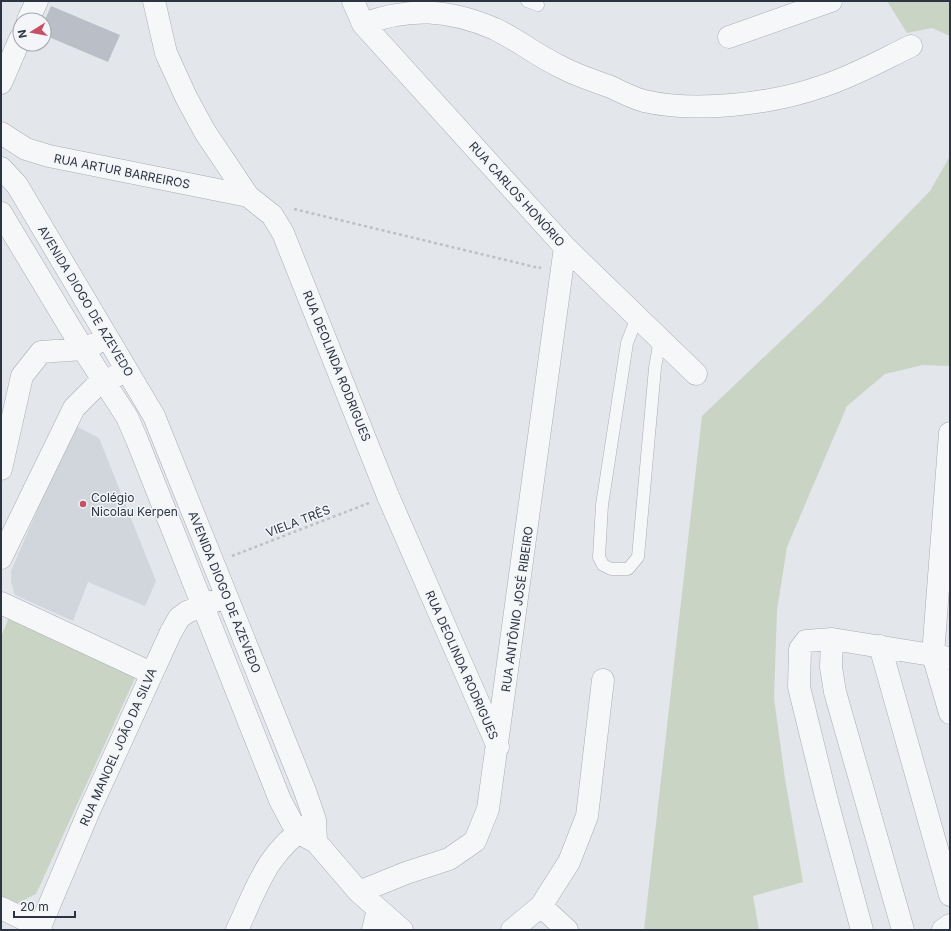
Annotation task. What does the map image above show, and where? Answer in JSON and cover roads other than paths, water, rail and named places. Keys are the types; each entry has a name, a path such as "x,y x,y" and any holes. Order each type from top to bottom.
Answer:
{"street":[{"path":"32,12 37,1"},
{"name":"RUA DEOLINDA RODRIGUES","path":"154,1 166,53 186,97 205,132 248,196 272,215 283,233 388,496 498,747"},
{"name":"RUA CARLOS HONÓRIO","path":"353,1 363,24 565,247 696,374"},
{"path":"728,37 831,1"},
{"path":"363,24 384,16 406,13 431,11 460,16 495,29 563,68 644,101 690,106 738,104 788,96 823,86 856,73 911,46"},
{"path":"1,83 14,52"},
{"name":"RUA ARTUR BARREIROS","path":"1,133 26,149 49,156 248,196"},
{"name":"AVENIDA DIOGO DE AZEVEDO","path":"1,168 17,186 128,370 154,416 227,597 309,831"},
{"name":"AVENIDA DIOGO DE AZEVEDO","path":"1,213 103,382 127,417 138,440 280,800 309,831 359,892 402,930"},
{"name":"RUA ANTÔNIO JOSÉ RIBEIRO","path":"359,892 406,873 449,859 475,841 488,809 498,747 565,247"},
{"path":"1,469 22,376 42,352 83,349 109,339"},
{"path":"1,558 74,408 82,398 103,382 128,370"},
{"path":"950,433 941,657 950,713"},
{"path":"193,581 214,563"},
{"name":"RUA MANOEL JOÃO DA SILVA","path":"41,928 151,673 179,618 203,605 227,597"},
{"path":"1,603 151,673"},
{"path":"862,930 826,797 799,687 800,649 806,640 832,639 941,657"},
{"path":"832,639 831,667 835,692 899,929"},
{"path":"880,646 950,895"},
{"path":"512,930 540,906 569,862 587,816 603,680"},
{"path":"237,930 265,868 278,850 309,831"},
{"path":"540,906 568,930"},
{"path":"1,908 41,928"},
{"path":"373,930 378,909"},
{"path":"943,930 950,925"}],"lane":[{"path":"637,317 627,344 602,505 599,557 603,565 610,570 628,568 638,557 655,368 660,339"}],"place":[{"name":"Colégio Nicolau Kerpen","path":"83,504"}]}
